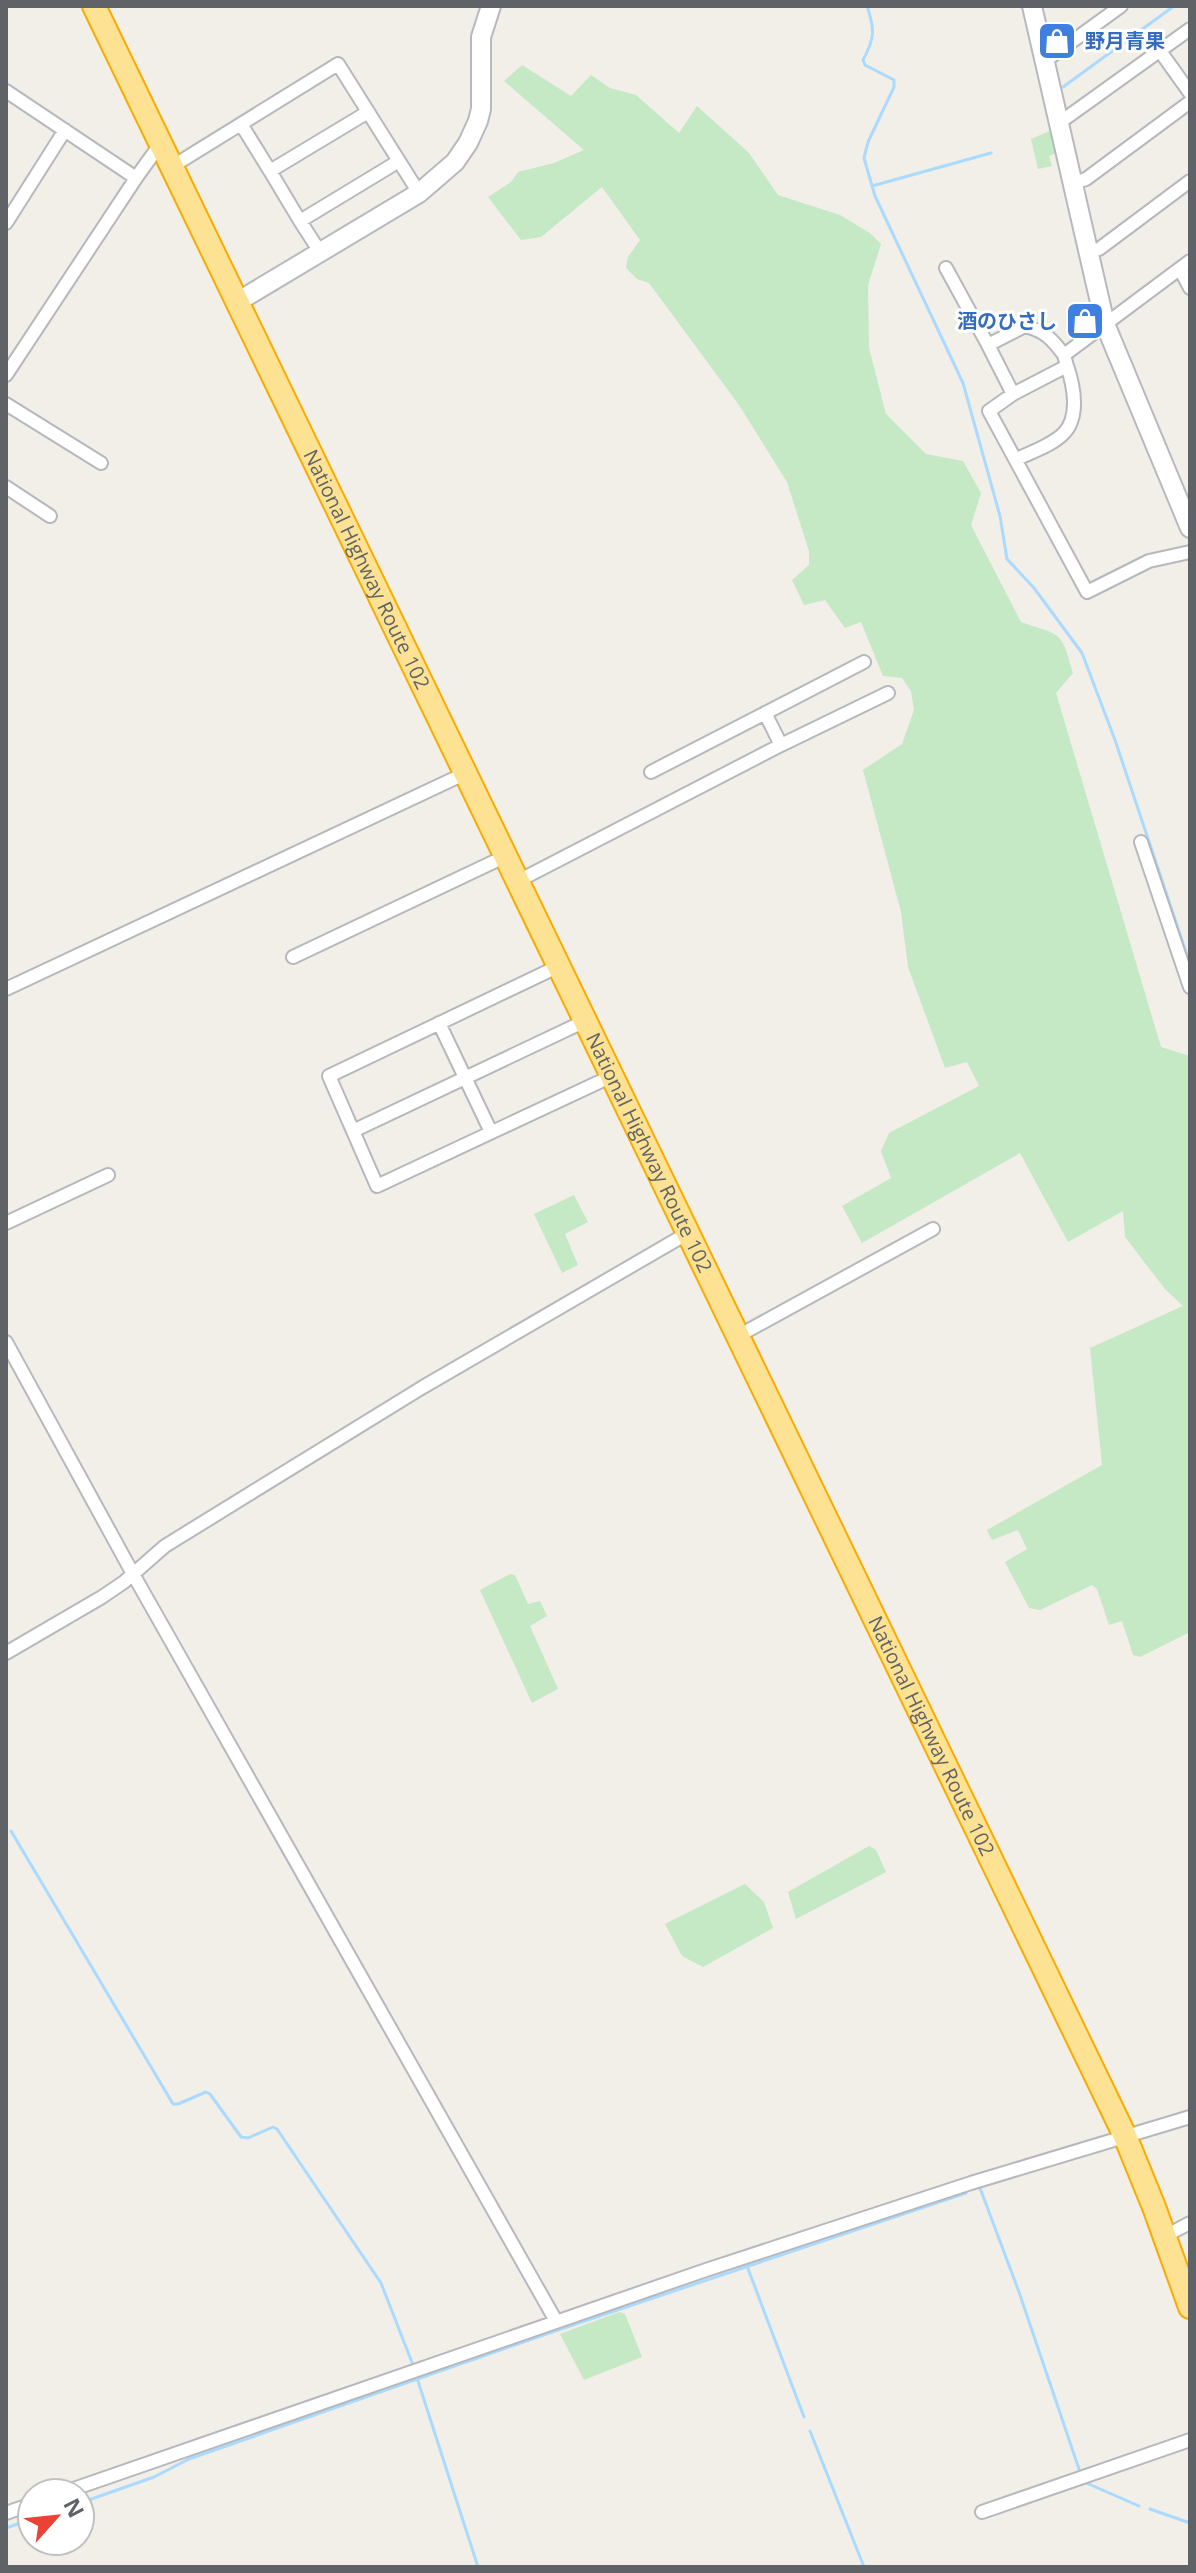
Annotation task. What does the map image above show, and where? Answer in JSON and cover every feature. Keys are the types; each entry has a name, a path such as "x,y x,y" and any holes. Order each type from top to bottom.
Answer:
{"highway":[{"name":"National Highway Route 102","path":"94,6 1125,2136 1190,2307"}],"street":[{"path":"237,302 419,193 455,162 478,121 482,87 481,37 491,6"},
{"path":"1032,6 1105,324 1189,521"},
{"path":"1044,58 1052,56 1121,6"},
{"path":"1060,120 1190,29"},
{"path":"1160,51 1190,93"},
{"path":"173,166 338,64 419,193"},
{"path":"6,91 136,178"},
{"path":"1074,183 1086,179 1190,102"},
{"path":"270,171 368,112"},
{"path":"241,124 320,252"},
{"path":"6,223 65,130"},
{"path":"6,375 161,143"},
{"path":"300,221 399,161"},
{"path":"1087,252 1099,249 1190,181"},
{"path":"1190,288 1185,265 1105,324 1065,361 989,411 1087,592 1149,561 1190,552"},
{"path":"946,268 1013,394"},
{"path":"988,345 1025,326 1042,331 1052,338 1073,383 1074,401 1066,431 1017,459"},
{"path":"6,404 101,463"},
{"path":"6,487 50,516"},
{"path":"651,772 864,662"},
{"path":"518,881 888,693"},
{"path":"765,713 781,745"},
{"path":"6,989 466,773"},
{"path":"1141,842 1186,964 1190,987"},
{"path":"293,957 506,856"},
{"path":"559,966 329,1076 377,1186 612,1076"},
{"path":"353,1131 585,1021"},
{"path":"439,1023 491,1132"},
{"path":"6,1223 108,1175"},
{"path":"738,1336 933,1229"},
{"path":"6,1653 102,1597 165,1546 409,1396 688,1233"},
{"path":"6,1342 133,1574 556,2321"},
{"path":"96,2481 556,2321 971,2183 1190,2117"},
{"path":"1165,2236 1190,2223"},
{"path":"982,2512 1190,2440"}],"green space":[{"path":"522,65 571,96 591,75 610,88 636,95 679,133 697,106 749,153 778,195 840,215 870,233 881,244 868,285 869,348 886,414 926,454 963,461 981,493 971,525 1021,622 1052,633 1066,649 1073,673 1056,693 1161,1047 1190,1056 1190,1632 1140,1657 1133,1655 1122,1621 1109,1625 1097,1589 1092,1585 1040,1610 1029,1608 1005,1562 1027,1549 1018,1530 992,1540 987,1530 1102,1465 1090,1348 1183,1306 1165,1289 1125,1237 1123,1211 1068,1242 1020,1153 862,1243 842,1206 891,1178 881,1151 889,1133 979,1086 967,1062 945,1068 908,967 901,912 863,770 902,744 914,710 911,691 902,678 883,676 861,622 845,628 825,600 804,605 792,580 809,565 809,551 787,482 739,405 649,283 637,279 626,268 628,257 640,240 602,187 541,237 521,240 488,197 511,182 518,172 554,163 584,150 504,81"},
{"path":"1052,130 1056,153 1049,156 1052,166 1038,169 1031,139"},
{"path":"574,1195 588,1222 565,1234 578,1265 562,1273 534,1214"},
{"path":"510,1574 515,1575 528,1604 540,1601 547,1616 530,1626 558,1689 532,1703 480,1590"},
{"path":"869,1846 876,1850 886,1872 796,1919 788,1892"},
{"path":"745,1884 764,1902 773,1928 703,1967 682,1956 665,1924"},
{"path":"619,2312 625,2314 642,2357 584,2380 560,2334"}],"waterway":[{"path":"867,6 872,34 863,60 865,65 894,80 894,87 868,142 864,158 875,196 963,383 1000,516 1007,559 1034,588 1082,653 1115,740 1190,964"},
{"path":"1063,87 1174,6"},
{"path":"872,186 991,153"},
{"path":"11,1831 173,2104 206,2092 241,2137 248,2138 273,2127 277,2129 381,2283 413,2365"},
{"path":"980,2188 1081,2475"},
{"path":"96,2497 154,2477 189,2459 552,2332 966,2193"},
{"path":"747,2266 804,2417"},
{"path":"417,2378 478,2567"},
{"path":"810,2431 864,2567"},
{"path":"1084,2482 1139,2506"},
{"path":"1150,2509 1190,2523"},
{"path":"6,2528 16,2525"}],"place":[{"name":"野月青果","path":"1057,41"},
{"name":"酒のひさし","path":"1085,321"}]}
